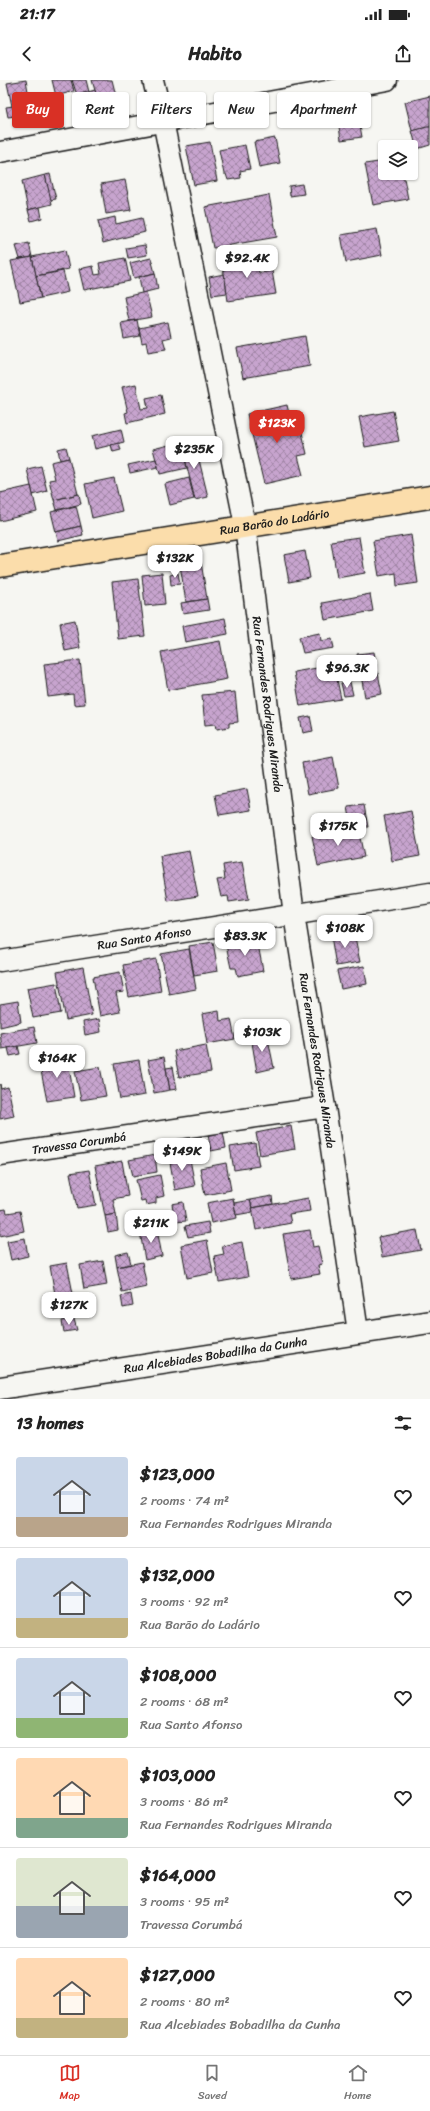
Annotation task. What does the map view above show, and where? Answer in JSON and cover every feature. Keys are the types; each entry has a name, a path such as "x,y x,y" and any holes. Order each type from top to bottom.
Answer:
{"main road":[{"name":"Rua Barão do Ladário","path":"0,566 245,525 430,497"}],"street":[{"name":"Rua Fernandes Rodrigues Miranda","path":"153,80 156,92"},
{"path":"206,113 387,80"},
{"path":"0,152 137,126"},
{"name":"Rua Fernandes Rodrigues Miranda","path":"164,128 245,525 294,916 326,1107 358,1332"},
{"name":"Rua Santo Afonso","path":"0,961 294,916 430,893"},
{"name":"Travessa Corumbá","path":"0,1155 326,1107"},
{"name":"Rua Alcebiades Bobadilha da Cunha","path":"0,1388 430,1322"}],"building":[{"path":"26,80 28,92 12,92 12,106 7,83"},
{"path":"52,80 71,80 74,91 64,94 64,92 55,92"},
{"path":"72,80 86,80 89,92 76,92"},
{"path":"92,80 112,80 115,92 95,92"},
{"path":"430,96 430,127 412,131 405,102"},
{"path":"12,106 12,116 8,117 6,107"},
{"path":"430,127 430,145 418,149 418,140 414,140 412,131"},
{"path":"339,128 360,128 362,137 341,140"},
{"path":"275,138 280,163 259,167 254,142"},
{"path":"210,142 217,181 194,185 186,146"},
{"path":"245,145 250,169 240,171 241,178 228,180 226,174 224,174 219,150"},
{"path":"378,162 378,180 404,180 408,199 373,205 365,164"},
{"path":"50,174 56,199 50,200 45,175"},
{"path":"45,175 52,204 28,210 22,181"},
{"path":"125,180 131,210 106,214 101,184"},
{"path":"302,184 304,194 290,196 289,186"},
{"path":"269,195 277,237 213,248 205,207"},
{"path":"40,207 42,218 31,221 28,210"},
{"path":"115,217 116,224 142,218 145,232 103,243 98,221"},
{"path":"377,229 382,255 346,262 341,235"},
{"path":"29,243 32,257 20,259 16,246"},
{"path":"145,245 147,255 128,258 126,248"},
{"path":"65,250 69,269 36,276 32,257"},
{"path":"256,255 259,273 272,271 276,294 228,301 222,260"},
{"path":"32,257 41,298 20,302 11,261"},
{"path":"125,258 130,281 84,290 79,269 93,266 95,275 101,274 99,263"},
{"path":"151,258 155,273 134,278 130,263"},
{"path":"63,271 68,292 41,298 36,276"},
{"path":"155,273 158,289 142,293 139,277"},
{"path":"224,274 227,293 212,295 209,277"},
{"path":"146,292 152,317 129,321 124,297"},
{"path":"137,320 140,336 124,339 121,323"},
{"path":"168,322 171,337 163,339 166,349 148,352 146,342 142,343 139,328"},
{"path":"305,336 310,366 243,378 237,348"},
{"path":"136,384 141,409 148,408 146,398 161,395 165,414 127,423 125,413 128,412 122,387"},
{"path":"287,405 293,430 301,428 307,454 298,456 303,475 264,484 247,414"},
{"path":"393,411 399,441 365,447 359,417"},
{"path":"121,429 124,442 95,449 92,436"},
{"path":"194,439 208,497 195,500 181,442"},
{"path":"181,442 187,468 160,474 153,449"},
{"path":"119,443 121,450 113,452 111,445"},
{"path":"66,447 69,458 60,460 58,449"},
{"path":"69,458 78,494 54,500 49,480 55,479 51,462"},
{"path":"156,459 158,467 130,473 128,465"},
{"path":"41,466 47,491 33,495 27,469"},
{"path":"114,478 122,511 92,518 85,484"},
{"path":"189,478 194,499 170,505 165,484"},
{"path":"31,486 37,512 0,521 0,493"},
{"path":"79,494 81,504 57,510 54,500"},
{"path":"76,506 81,526 56,532 51,512"},
{"path":"81,526 83,535 58,541 56,532"},
{"path":"411,535 418,583 397,586 396,573 379,576 373,541"},
{"path":"359,537 365,573 337,578 331,541"},
{"path":"305,551 310,578 289,582 284,555"},
{"path":"201,562 207,599 186,602 180,565"},
{"path":"162,573 165,604 145,606 142,575"},
{"path":"178,573 180,584 171,585 170,575"},
{"path":"138,579 145,636 118,639 112,582"},
{"path":"370,594 373,611 325,620 322,603"},
{"path":"207,599 209,610 183,614 181,603"},
{"path":"225,618 228,634 185,642 182,626"},
{"path":"75,620 80,648 65,651 60,623"},
{"path":"320,633 321,641 332,639 334,648 303,653 299,637"},
{"path":"220,641 227,679 168,690 161,652"},
{"path":"374,652 382,694 365,697 357,654"},
{"path":"80,660 85,704 74,705 73,694 48,697 44,664"},
{"path":"334,665 341,699 300,706 294,672"},
{"path":"350,682 353,695 344,696 341,683"},
{"path":"235,692 238,722 229,723 229,727 217,729 216,724 205,725 202,695"},
{"path":"310,716 313,731 303,733 300,718"},
{"path":"333,757 339,788 308,794 302,763"},
{"path":"247,789 251,810 219,815 215,795"},
{"path":"364,805 368,827 352,829 348,807"},
{"path":"411,811 420,856 392,861 384,816"},
{"path":"358,828 364,857 318,866 312,836"},
{"path":"189,851 198,896 168,901 160,856"},
{"path":"242,862 249,899 229,902 228,896 221,897 217,880 225,879 223,865"},
{"path":"354,932 360,962 336,966 331,936"},
{"path":"257,939 263,971 238,976 236,968 231,968 226,945"},
{"path":"213,942 218,971 194,975 189,946"},
{"path":"189,949 196,989 169,994 161,954"},
{"path":"156,959 161,991 129,997 123,965"},
{"path":"364,966 367,984 341,989 337,971"},
{"path":"83,967 92,1015 66,1020 57,972"},
{"path":"120,972 124,992 116,993 120,1012 100,1016 93,977"},
{"path":"56,983 61,1013 33,1018 27,988"},
{"path":"18,1001 21,1022 0,1027 0,1004"},
{"path":"219,1011 220,1021 231,1019 235,1039 207,1044 202,1014"},
{"path":"99,1019 101,1032 85,1035 83,1022"},
{"path":"34,1027 37,1043 2,1049 0,1033"},
{"path":"267,1034 274,1068 257,1072 251,1037"},
{"path":"206,1045 211,1072 179,1077 174,1051"},
{"path":"18,1046 20,1054 10,1056 8,1048"},
{"path":"67,1056 74,1097 47,1101 39,1061"},
{"path":"164,1057 170,1090 154,1093 148,1060"},
{"path":"139,1060 145,1095 120,1099 114,1064"},
{"path":"100,1067 106,1096 81,1100 75,1071"},
{"path":"173,1067 177,1089 170,1090 166,1068"},
{"path":"0,1084 1,1089 8,1087 14,1116 0,1119"},
{"path":"291,1126 295,1149 260,1155 256,1133"},
{"path":"223,1132 226,1148 211,1151 208,1135"},
{"path":"255,1143 259,1166 234,1170 230,1147"},
{"path":"189,1154 195,1186 175,1190 169,1157"},
{"path":"155,1155 157,1172 133,1176 129,1160"},
{"path":"122,1161 128,1196 113,1199 116,1214 105,1216 95,1166"},
{"path":"226,1163 231,1190 205,1195 200,1168"},
{"path":"89,1170 96,1205 77,1208 70,1173"},
{"path":"160,1175 164,1196 156,1198 156,1203 146,1205 145,1200 141,1201 136,1180"},
{"path":"272,1196 273,1204 252,1208 250,1200"},
{"path":"233,1198 237,1218 211,1223 207,1203"},
{"path":"308,1198 310,1211 289,1214 291,1223 256,1230 252,1208"},
{"path":"250,1200 253,1212 236,1215 234,1203"},
{"path":"183,1202 186,1221 175,1222 172,1204"},
{"path":"6,1209 7,1213 20,1211 24,1231 0,1236 0,1210"},
{"path":"116,1214 118,1230 108,1232 105,1216"},
{"path":"208,1222 210,1233 188,1237 185,1226"},
{"path":"157,1229 162,1256 145,1260 140,1232"},
{"path":"310,1230 313,1247 318,1246 322,1264 318,1265 320,1274 291,1279 283,1234"},
{"path":"417,1230 421,1250 382,1257 378,1237"},
{"path":"25,1238 28,1256 11,1260 7,1241"},
{"path":"207,1240 213,1273 187,1278 181,1245"},
{"path":"242,1242 248,1277 219,1282 214,1256 224,1254 222,1246"},
{"path":"128,1252 131,1264 117,1267 115,1255"},
{"path":"103,1261 107,1285 84,1289 80,1265"},
{"path":"142,1262 147,1287 122,1292 117,1267"},
{"path":"67,1263 77,1314 59,1317 50,1266"},
{"path":"131,1294 133,1306 123,1308 121,1296"},
{"path":"74,1319 77,1330 64,1332 62,1321"}]}
